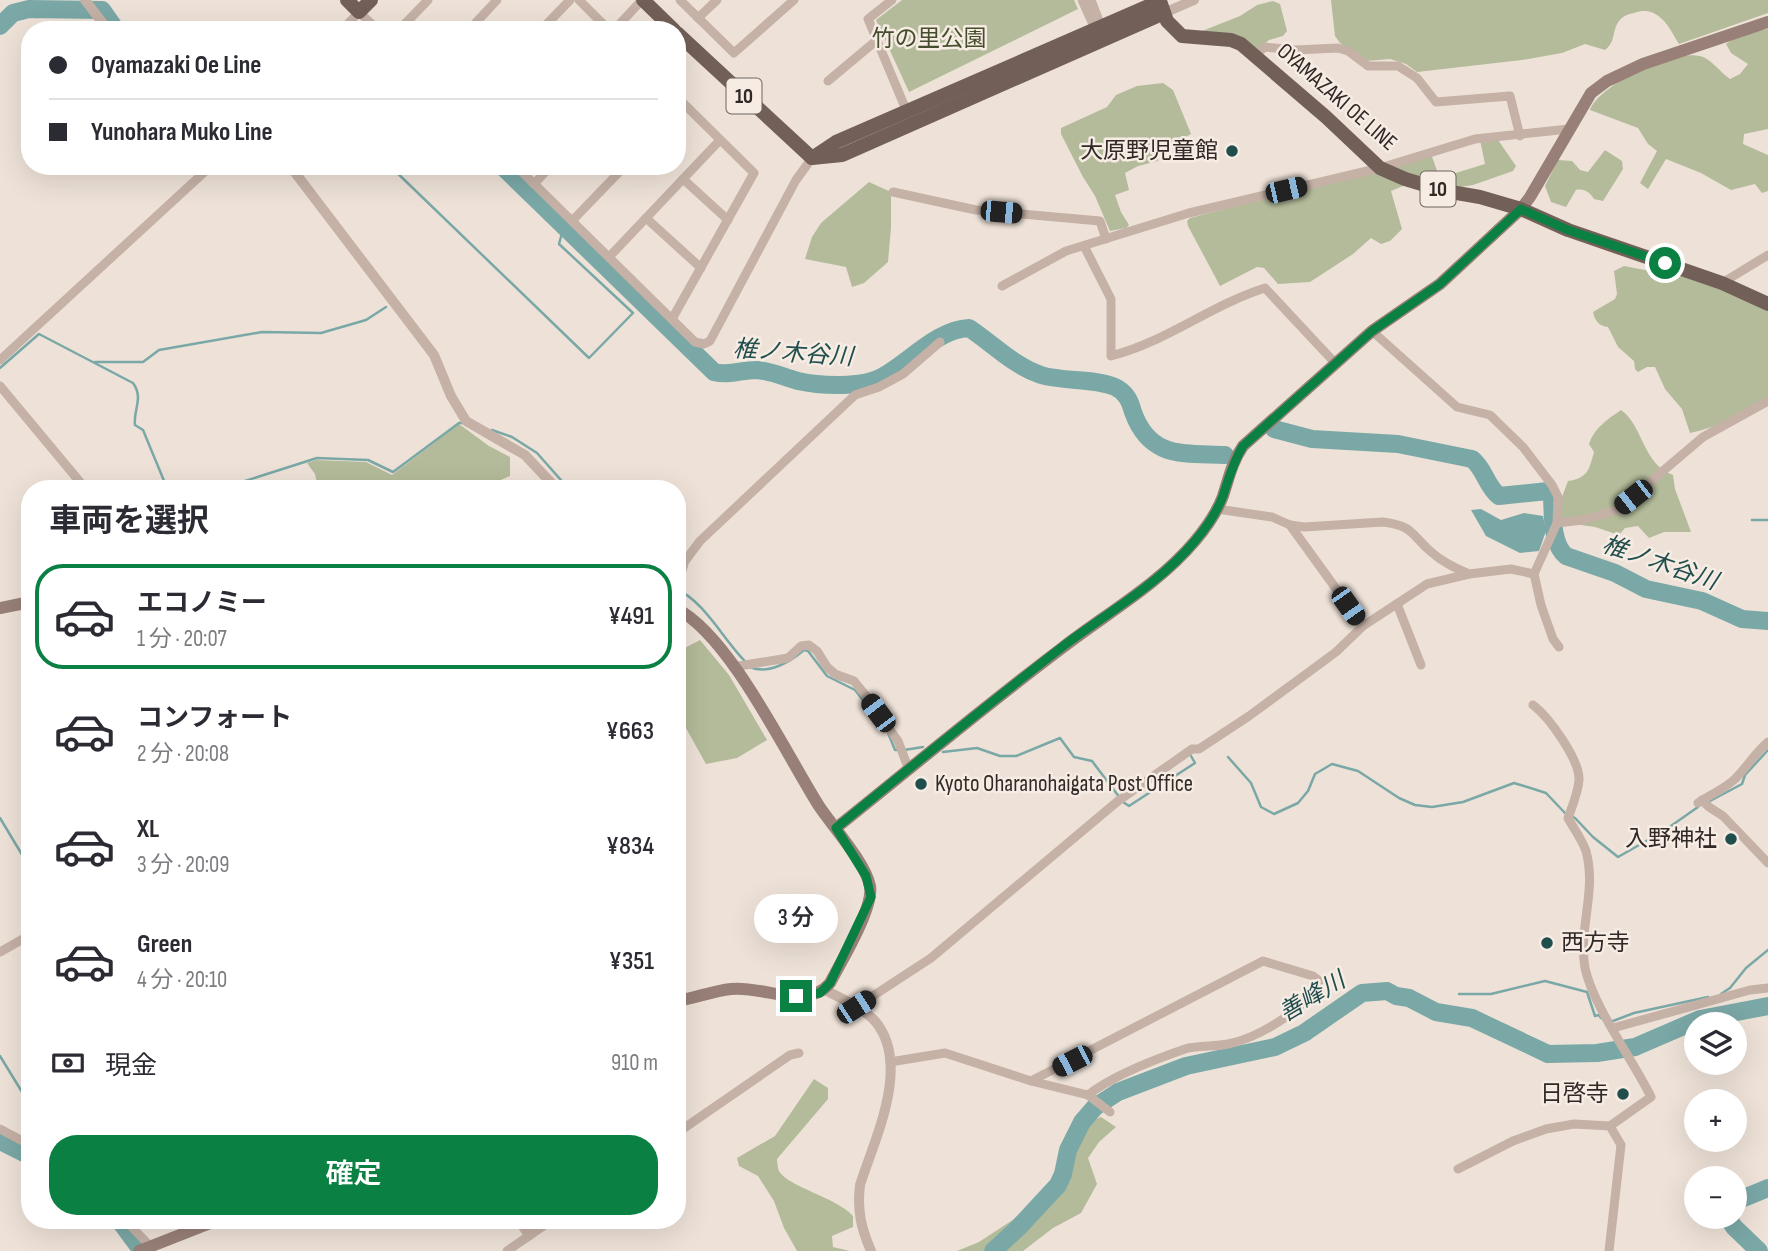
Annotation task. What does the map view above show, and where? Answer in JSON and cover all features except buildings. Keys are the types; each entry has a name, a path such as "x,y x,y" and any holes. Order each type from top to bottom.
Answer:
{"main road":[{"path":"347,0 359,12 371,0"},
{"name":"10","path":"642,0 665,21"},
{"path":"812,158 836,142 1098,28 1162,5"},
{"path":"812,158 842,155 1162,5"},
{"name":"OYAMAZAKI OE LINE","path":"1162,5 1172,28 1182,36 1231,40 1254,55 1380,168 1445,191 1480,197 1521,209 1568,230 1722,283 1768,304"},
{"path":"836,828 1083,631 1139,594 1194,543 1217,509 1230,470 1243,446 1372,331 1440,284 1521,209 1591,93 1606,81 1643,64 1768,22"},
{"name":"10","path":"686,40 812,158"},
{"path":"0,608 21,604"},
{"path":"686,616 702,628 733,667 815,800 866,876 871,897 859,926 825,990 811,996 796,996 752,989 730,989 686,999"},
{"path":"144,1249 195,1229"}],"street":[{"path":"85,0 101,21"},
{"path":"408,21 428,0"},
{"path":"477,21 497,0"},
{"path":"550,21 570,0"},
{"path":"579,0 601,21"},
{"path":"620,21 642,0"},
{"path":"680,0 734,54 794,0"},
{"path":"698,18 717,0"},
{"path":"892,0 868,19 907,112"},
{"path":"1082,0 1098,28"},
{"path":"1091,0 1098,28"},
{"path":"1162,5 1194,0"},
{"path":"350,21 359,12 368,21"},
{"path":"828,81 877,40"},
{"path":"1254,55 1265,47 1295,50 1338,48 1348,51 1368,66 1398,66 1417,78 1436,102 1510,96 1520,136"},
{"path":"672,319 754,173 686,106"},
{"path":"1002,286 1066,251 1189,213 1380,168 1475,139 1569,129"},
{"path":"609,257 720,140"},
{"path":"525,175 695,342 704,344 710,341 796,180 812,158"},
{"path":"0,360 201,175"},
{"path":"297,175 435,355 451,396 466,421 525,455 548,480"},
{"path":"534,184 542,175"},
{"path":"572,221 616,175"},
{"path":"683,179 728,219"},
{"path":"893,192 976,210 1100,221 1106,239"},
{"path":"646,218 701,268"},
{"path":"1084,246 1111,299 1111,356 1139,349 1265,288 1336,364"},
{"path":"1722,283 1768,255"},
{"path":"1372,331 1457,407 1490,415 1522,447 1552,485 1558,497 1555,528 1534,575 1553,639 1559,647"},
{"path":"686,560 700,541 855,395 879,387 903,374 940,342"},
{"path":"0,386 78,480"},
{"path":"1555,528 1617,510 1703,437 1768,401"},
{"path":"1217,509 1272,517 1290,525 1304,527 1395,523 1412,530 1428,549 1445,563 1469,574"},
{"path":"1290,525 1363,626"},
{"path":"856,1007 932,958 1121,799 1192,750 1199,749 1249,716 1336,652 1363,626 1427,584 1469,574 1511,569 1534,575"},
{"path":"1397,604 1420,665"},
{"path":"733,667 788,657 801,646 808,645 817,651 827,667 835,674 854,681 867,697 898,741 909,770"},
{"path":"1458,1169 1513,1141 1546,1129 1574,1124 1610,1126 1651,1097 1594,994 1586,970 1582,939 1590,879 1586,851 1569,815 1578,786 1578,771 1545,714 1533,705"},
{"path":"1768,742 1728,785 1700,801 1723,816 1768,863"},
{"path":"0,952 21,940"},
{"path":"1031,1082 1263,961 1313,976 1322,983 1306,1000 1265,1031 1226,1045 1188,1048 1103,1083 1091,1097"},
{"path":"1614,1031 1750,990 1768,988"},
{"path":"825,990 856,1007 874,1021 886,1040 890,1062 886,1107 862,1176 858,1197 862,1229 871,1251"},
{"path":"686,1127 790,1055 799,1053"},
{"path":"890,1062 945,1053 1031,1082 1091,1097 1110,1112"},
{"path":"1609,1251 1621,1145 1610,1126"},
{"path":"0,1129 21,1140"},
{"path":"131,1229 144,1249"},
{"path":"524,1229 529,1236"},
{"path":"507,1251 539,1229"}],"green space":[{"name":"竹の里公園","path":"902,0 1074,0 1078,9 909,92 876,20"},
{"path":"1331,0 1768,0 1768,13 1679,44 1662,19 1656,14 1642,11 1621,19 1611,43 1605,50 1585,44 1562,53 1522,60 1417,72 1406,64 1390,59 1365,61 1340,43 1335,36"},
{"path":"1273,1 1280,4 1287,31 1283,36 1269,40 1257,51 1207,36 1202,31 1240,16 1257,5"},
{"path":"1768,29 1768,129 1744,134 1743,144 1768,155 1768,191 1762,193 1755,184 1731,190 1701,173 1666,159 1648,189 1640,183 1657,151 1648,144 1638,128 1590,110 1596,100 1622,80 1673,58 1704,57 1730,79 1740,74 1748,64 1731,53 1726,44 1740,34"},
{"path":"1163,83 1173,90 1191,134 1159,151 1158,161 1138,166 1125,173 1129,190 1115,195 1129,225 1110,231 1095,196 1061,134 1061,128 1107,107 1116,95 1137,86"},
{"path":"1480,140 1498,140 1516,166 1513,171 1473,185 1453,188 1386,170 1431,154 1439,176 1485,164"},
{"path":"1605,150 1622,161 1623,169 1603,201 1594,199 1587,192 1576,190 1566,207 1551,202 1545,186 1558,160 1572,161 1580,170 1588,172"},
{"path":"1376,170 1403,186 1391,191 1402,229 1390,241 1381,244 1371,238 1353,254 1310,282 1278,284 1264,268 1257,267 1220,286 1188,226 1187,221 1190,218"},
{"path":"869,182 891,192 888,262 864,283 852,287 846,267 805,259 812,237 821,223"},
{"path":"1624,266 1671,271 1768,303 1768,397 1721,423 1690,433 1682,409 1665,389 1655,367 1647,367 1638,372 1634,361 1618,347 1608,327 1595,318 1593,312 1615,299 1617,294 1614,271"},
{"path":"1621,410 1634,425 1655,463 1673,475 1675,489 1691,532 1664,532 1649,538 1638,526 1625,528 1619,535 1595,527 1561,522 1562,497 1568,481 1580,478 1591,464 1594,452 1589,444 1591,438 1602,424"},
{"path":"459,424 489,446 510,457 510,476 501,480 316,480 307,463 316,460 366,462 392,475"},
{"path":"700,640 729,675 767,740 737,758 706,764 686,728 686,647"},
{"path":"814,1079 828,1088 828,1099 777,1159 778,1169 784,1177 836,1203 853,1216 853,1227 832,1236 833,1247 850,1251 797,1251 784,1228 774,1201 758,1176 739,1166 737,1158 775,1136"},
{"path":"1101,1117 1116,1127 1099,1142 1088,1158 1097,1184 1081,1213 1053,1228 1023,1251 957,1251 979,1242 1022,1214 1051,1201 1073,1159 1087,1123"}],"water":[{"path":"1481,509 1501,520 1524,513 1543,516 1546,531 1539,551 1520,553 1486,536 1471,510"}],"waterway":[{"name":"椎ノ木谷川","path":"0,26 13,13 29,9 102,10 110,21"},
{"path":"399,175 589,358 633,313 559,244 564,226"},
{"name":"椎ノ木谷川","path":"511,175 714,372 756,370 818,384 864,383 882,377 946,334 969,328 1031,371 1050,377 1098,382 1119,389 1129,401 1140,427 1159,446 1182,453 1225,455"},
{"path":"95,362 143,362 159,350 262,332 321,333 366,320 386,307"},
{"path":"0,368 39,334 133,383 138,394 135,425 143,430 164,480"},
{"path":"248,480 317,458 368,460 393,472 462,423"},
{"name":"椎ノ木谷川","path":"1274,429 1312,439 1398,444 1472,459 1499,496 1548,491 1552,496 1555,536 1566,556 1615,573 1646,589 1702,601 1742,619 1768,621"},
{"path":"492,430 512,437 537,453 561,480"},
{"path":"1752,520 1768,520"},
{"path":"686,595 705,612 746,662"},
{"path":"750,667 771,668 786,663 804,650 808,651 827,676 855,690 869,708"},
{"path":"888,733 897,750"},
{"path":"943,752 977,748 1000,756 1016,756 1060,738 1074,757 1092,761 1129,806 1195,763 1191,756"},
{"path":"904,750 923,747"},
{"path":"1710,801 1742,784 1745,775 1768,750"},
{"path":"1228,757 1251,783 1261,807 1274,814 1298,803 1308,791 1315,774 1332,764 1358,771 1399,798 1415,805 1432,807 1463,802 1514,783 1546,793 1565,813 1575,818 1618,857 1648,840"},
{"path":"1658,835 1698,807"},
{"path":"0,818 21,853"},
{"path":"1721,994 1768,950"},
{"path":"1459,994 1491,994 1545,981 1587,992 1595,1016 1599,1015 1601,1018"},
{"name":"善峰川","path":"993,1251 1058,1185 1068,1150 1082,1122 1095,1107 1118,1092 1186,1066 1275,1047 1304,1033 1362,993 1387,991 1409,998 1436,1012 1472,1018 1548,1054 1597,1053 1635,1047 1700,1019 1768,1006"},
{"path":"1613,1021 1634,1013 1708,997"},
{"path":"0,1056 21,1090"},
{"path":"0,1141 21,1152"},
{"path":"1747,1197 1768,1188"},
{"path":"126,1229 142,1251"},
{"path":"1736,1229 1759,1251"}],"place":[{"name":"大原野児童館","path":"1232,151"},
{"name":"Kyoto Oharanohaigata Post Office","path":"921,784"},
{"name":"入野神社","path":"1731,839"},
{"name":"西方寺","path":"1547,943"},
{"name":"日啓寺","path":"1623,1094"}],"route":[{"path":"796,996 811,996 825,990 859,926 871,897 866,876 836,828 1022,678 1083,631 1139,594 1167,569 1206,527 1223,496 1230,470 1243,446 1372,331 1440,284 1521,209 1568,230 1665,263"}]}
